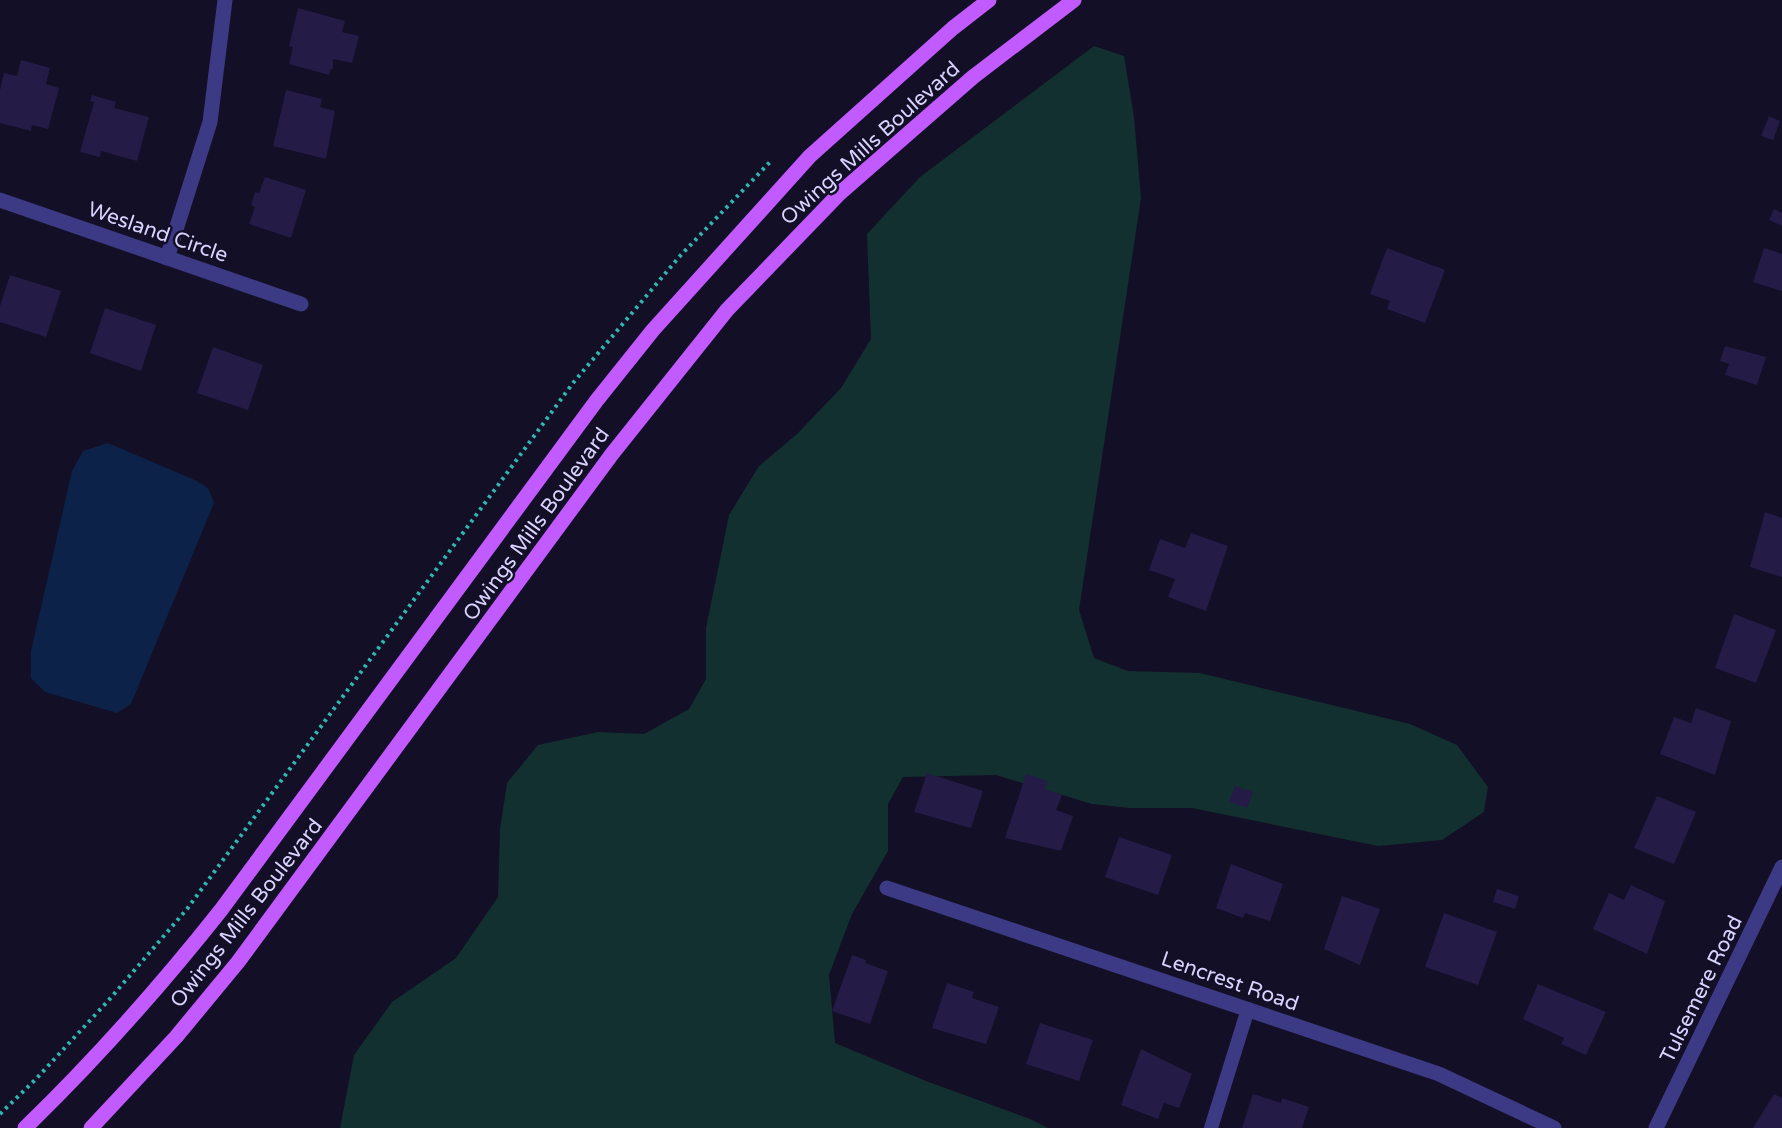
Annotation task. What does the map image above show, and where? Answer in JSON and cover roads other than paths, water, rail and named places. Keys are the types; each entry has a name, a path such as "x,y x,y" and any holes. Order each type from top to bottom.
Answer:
{"main road":[{"name":"Owings Mills Boulevard","path":"26,1128 84,1070 143,1005 221,910 590,409 653,330 810,156 953,28 989,0"},
{"name":"Owings Mills Boulevard","path":"91,1128 176,1036 238,962 612,454 727,310 840,193 973,77 1074,0"}],"street":[{"path":"167,258 210,122 225,0"},
{"name":"Wesland Circle","path":"0,200 301,304"},
{"name":"Tulsemere Road","path":"1656,1128 1781,874"},
{"name":"Lencrest Road","path":"887,888 1439,1074 1554,1128"}],"lane":[{"path":"1211,1128 1248,1009"}],"water":[{"path":"108,443 197,481 208,488 214,503 131,704 117,713 45,692 31,678 31,651 72,471 83,451"}]}
